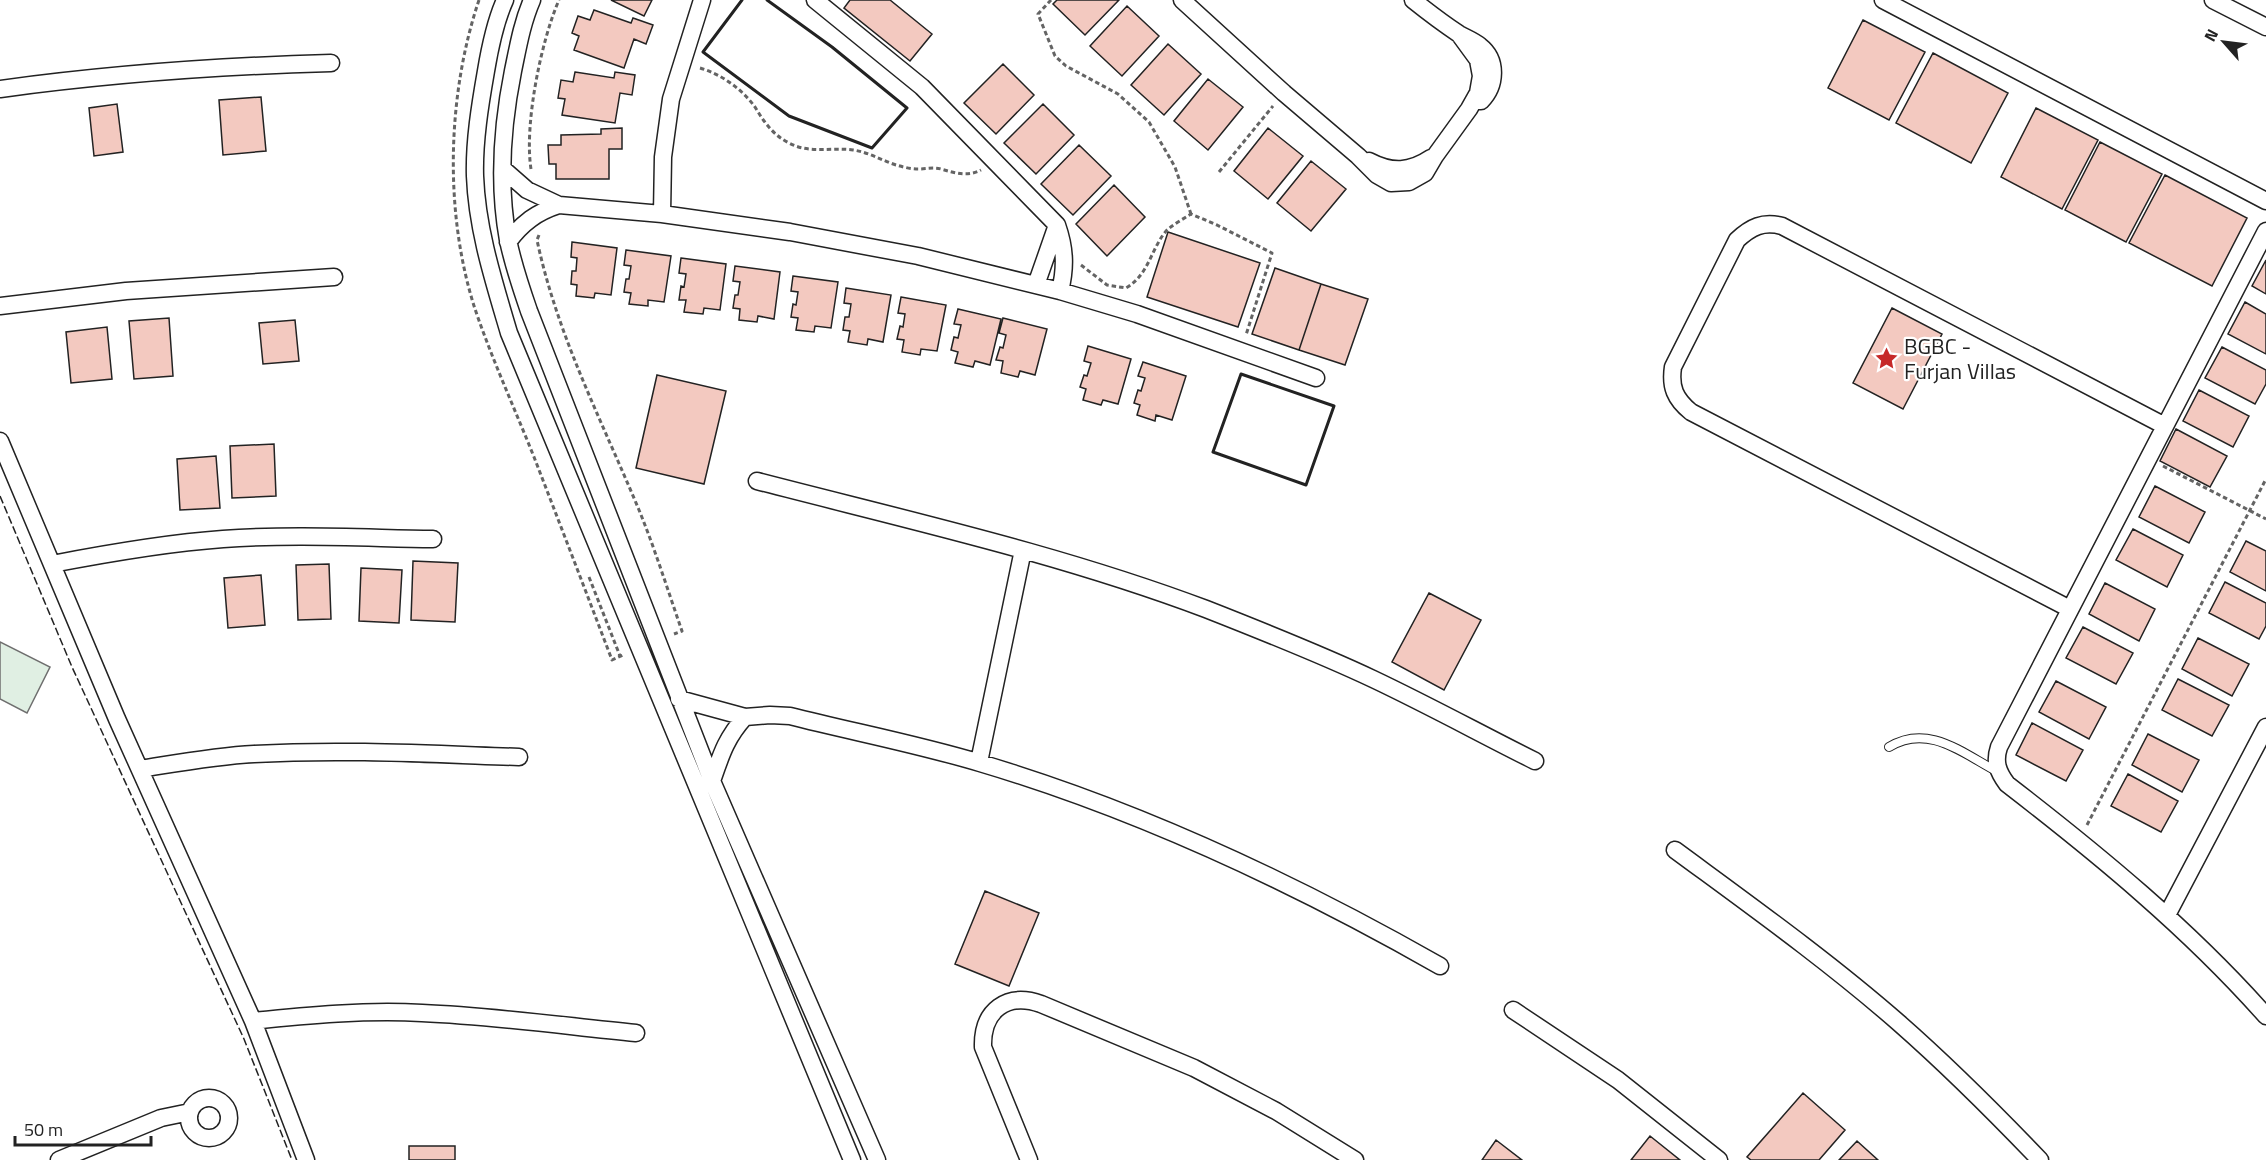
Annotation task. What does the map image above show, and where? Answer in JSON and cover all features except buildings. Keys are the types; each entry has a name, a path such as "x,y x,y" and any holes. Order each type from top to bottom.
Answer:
{"street":[{"path":"505,0 487,68 477,144 475,176 487,259 514,344 852,1160"},
{"path":"532,0 520,34 504,125 503,205 508,242 529,311 679,699 712,781 877,1160"},
{"path":"662,214 663,156 671,99 702,0"},
{"path":"815,0 922,87 1056,225 1062,241 1065,262 1060,291"},
{"path":"1182,0 1284,93 1359,156 1383,168 1403,170 1420,165 1435,156 1469,110 1480,85 1480,68 1474,52 1459,34 1417,1"},
{"path":"1883,0 2266,201"},
{"path":"2213,0 2266,27"},
{"path":"0,89 153,72 235,66 331,63"},
{"path":"502,169 527,190 540,205"},
{"path":"508,242 540,205 662,214 790,232 895,251 1060,291 1137,314 1317,378"},
{"path":"2070,609 1690,412 1681,404 1674,393 1671,380 1673,367 1737,240 1758,225 1771,223 1782,226 2165,426"},
{"path":"1035,285 1056,225"},
{"path":"2266,231 1996,755 1999,772 2007,784 2079,840 2167,915 2241,987 2266,1016"},
{"path":"0,306 126,291 334,278"},
{"path":"0,441 140,769 253,1021 306,1160"},
{"path":"757,482 1023,550 1117,578 1204,608 1374,679 1535,761"},
{"path":"52,564 156,546 226,539 284,537 433,539"},
{"path":"979,762 1023,550"},
{"path":"679,699 745,717 789,716 979,762 1108,806 1278,879 1350,915 1440,966"},
{"path":"712,781 724,745 745,717"},
{"path":"2167,915 2266,727"},
{"path":"140,769 196,759 253,754 368,751 519,757"},
{"path":"1675,850 1789,934 1899,1023 2002,1120 2040,1160"},
{"path":"1029,1160 982,1047 982,1034 986,1022 1004,1003 1016,1000 1029,1000 1041,1004 1194,1068 1276,1112 1355,1160"},
{"path":"1513,1010 1618,1080 1719,1160"},
{"path":"253,1021 365,1012 422,1013 636,1033"},
{"path":"59,1160 161,1118 190,1112"}],"lane":[{"path":"1888,747 1900,740 1925,737 1938,740 1999,772"}],"path":[{"path":"559,0 542,54 532,122 530,168 546,184 540,205 545,223 537,240 544,275 586,390 640,512 682,631 658,640"},
{"path":"1051,0 1038,14 1055,56 1066,66 1118,94 1149,122 1175,167 1191,214 1272,253 1240,351"},
{"path":"683,64 702,69 728,82 742,93 767,126 796,146 817,150 851,149 896,165 916,169 939,168 953,174 975,173 997,163"},
{"path":"1219,172 1284,93"},
{"path":"1065,262 1083,265 1087,271 1107,285 1126,288 1140,276 1166,232 1191,214"},
{"path":"2148,459 2266,519"},
{"path":"2079,840 2266,479"}],"green space":[{"path":"0,642 50,667 27,713 0,699"}],"fence":[{"path":"0,496 72,667 244,1039 292,1160"}],"wall":[{"path":"742,0 703,52 789,116 872,148 907,108 832,47 767,0"},
{"path":"1241,374 1334,406 1306,485 1213,452 1241,374"}],"place":[{"name":"BGBC - Furjan Villas","path":"1886,359"}]}
